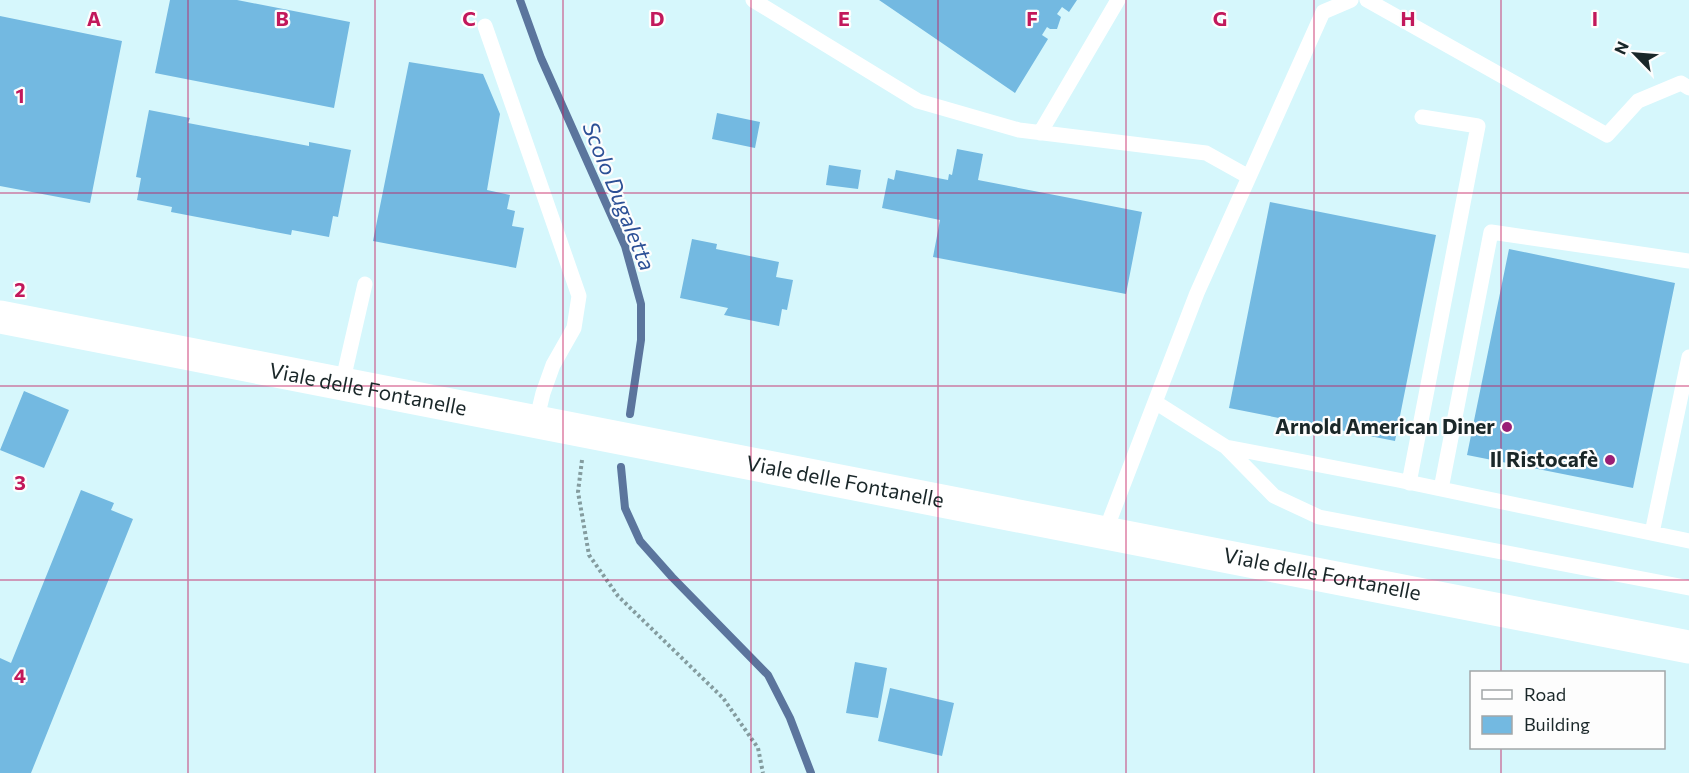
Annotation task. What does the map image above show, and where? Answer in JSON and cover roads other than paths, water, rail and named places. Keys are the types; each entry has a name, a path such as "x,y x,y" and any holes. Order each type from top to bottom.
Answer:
{"main road":[{"name":"Viale delle Fontanelle","path":"0,317 342,384 540,408 585,432 1295,568 1689,647"}],"lane":[{"path":"753,0 918,101 1019,130 1206,153 1249,177"},
{"path":"1040,133 1118,0"},
{"path":"1106,532 1197,293 1323,12 1351,0"},
{"path":"1367,0 1607,135 1638,101 1686,81"},
{"path":"485,26 579,296 574,328 553,365 540,408"},
{"path":"1409,483 1478,126 1422,117"},
{"path":"1441,489 1491,232 1689,261"},
{"path":"342,384 364,284"},
{"path":"1652,534 1689,357"},
{"path":"1155,402 1226,447 1274,496 1319,517 1689,588"},
{"path":"1226,447 1689,541"}],"waterway":[{"name":"Scolo Dugaletta","path":"520,0 541,58 625,246 641,304 641,340 630,414"},
{"name":"Scolo Dugaletta","path":"621,467 625,508 640,541 768,675 790,718 811,773"}],"place":[{"name":"Arnold American Diner","path":"1507,427"},
{"name":"Il Ristocafè","path":"1610,460"}]}
